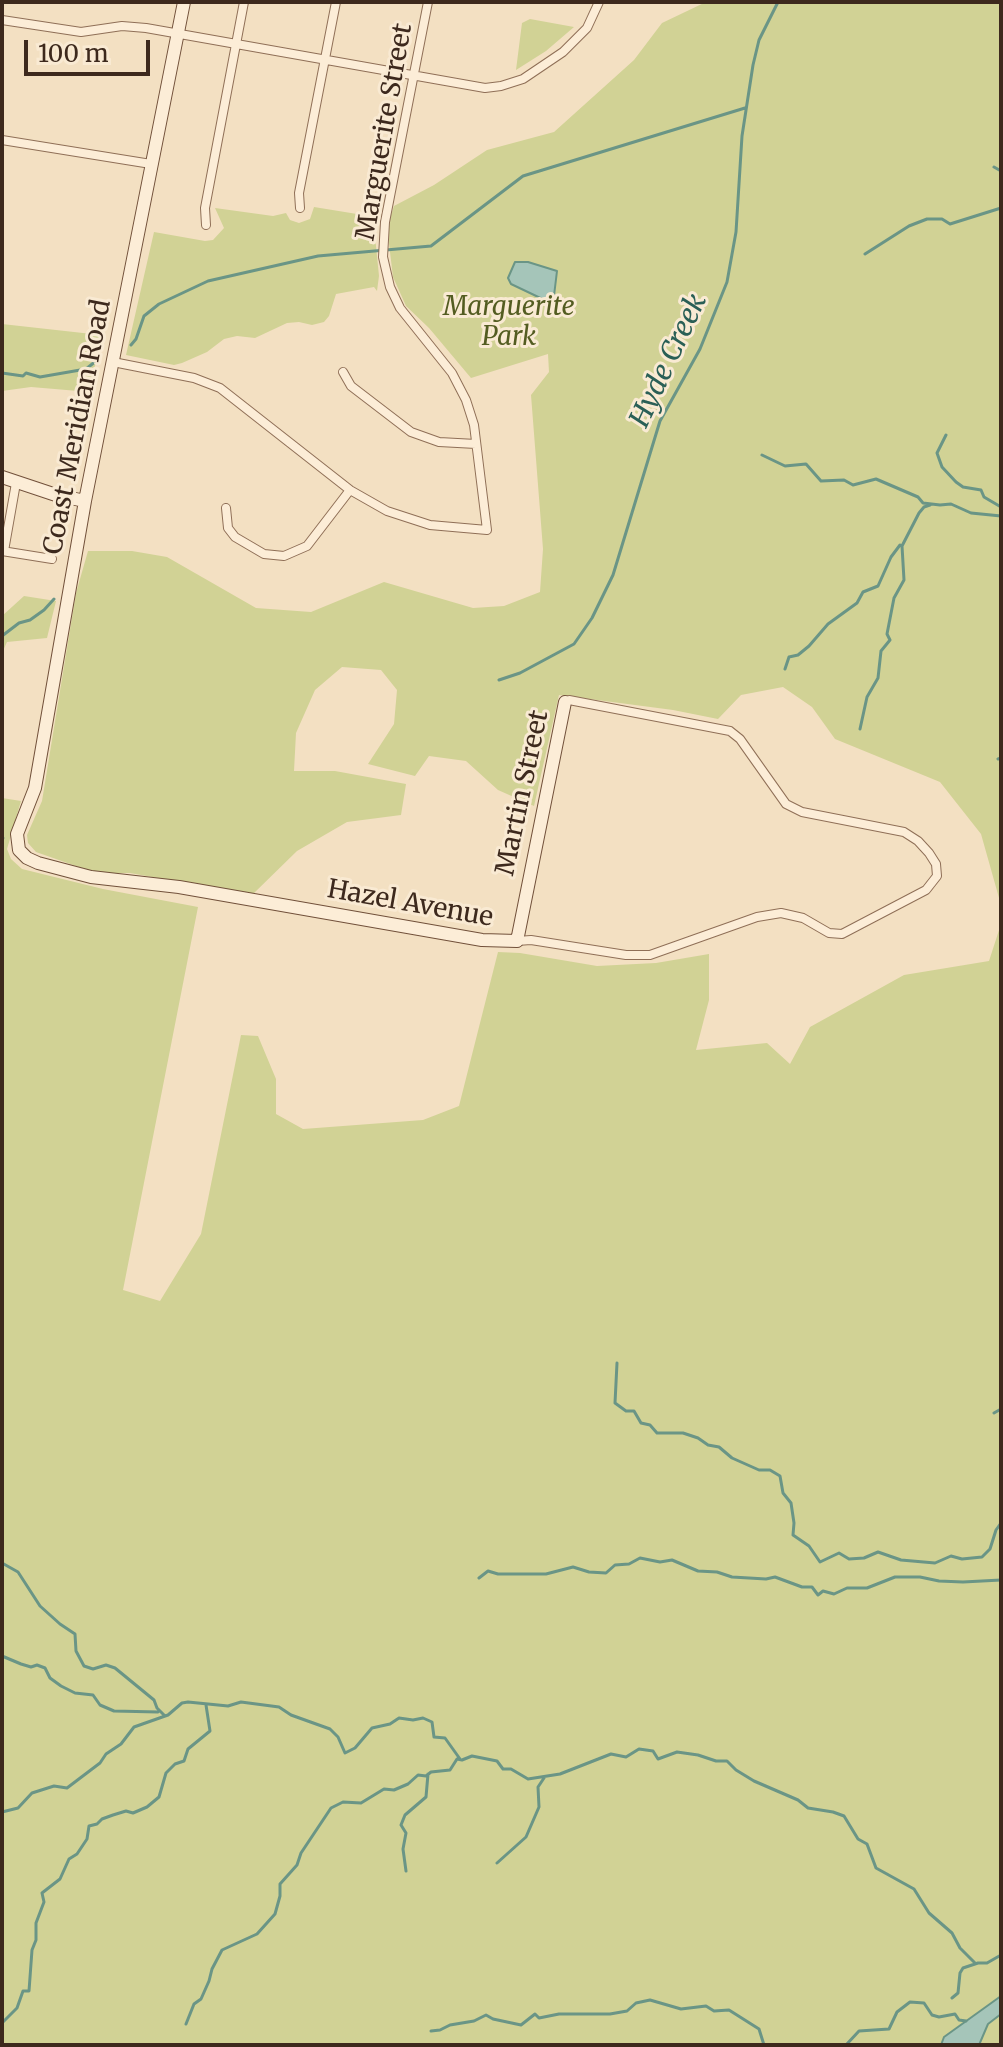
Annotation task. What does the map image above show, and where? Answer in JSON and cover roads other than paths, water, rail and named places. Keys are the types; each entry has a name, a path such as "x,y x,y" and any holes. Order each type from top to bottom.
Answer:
{"street":[{"name":"Coast Meridian Road","path":"24,856 18,847 17,834 36,783 85,501 184,2"},
{"path":"206,225 205,208 244,2"},
{"path":"300,208 299,193 336,2"},
{"name":"Marguerite Street","path":"350,490 379,508 412,520 443,527 487,530 472,416 458,383 403,312 386,274 383,239 428,2"},
{"path":"2,20 81,32 128,26 477,87 501,86 530,75 573,45 590,23 599,2"},
{"path":"2,140 151,164"},
{"path":"113,362 194,378 220,388 350,490 307,546 284,556 264,554 235,537 228,528 226,508"},
{"path":"343,372 351,386 411,432 439,442 476,444"},
{"path":"2,477 85,501"},
{"path":"16,483 3,551 52,559"},
{"name":"Hazel Avenue","path":"24,856 38,863 91,877 179,887 482,940 517,941 626,955 650,955 757,917 781,913 803,918 829,933 842,934 931,886 938,873 929,853 911,836 896,829 802,812 790,807 780,799 740,739 725,728 569,700 565,702"},
{"name":"Martin Street","path":"517,941 565,702"}],"waterway":[{"name":"Hyde Creek","path":"499,680 520,673 574,644 592,618 613,575 660,421 700,349 727,282 736,232 742,136 753,65 759,40 778,2"},
{"path":"131,345 144,316 159,304 208,281 318,256 431,246 523,176 745,108"},
{"path":"994,167 1001,171"},
{"path":"865,254 909,226 927,219 942,219 950,224 1001,208"},
{"path":"2,373 23,376 26,373 40,377 86,369 96,361"},
{"path":"946,435 937,453 942,467 963,487 981,490 984,497 1001,507"},
{"path":"762,455 785,466 806,464 821,481 844,480 853,485 876,479 918,497 923,503 951,504 971,513 1001,516"},
{"path":"860,729 867,697 878,678 881,651 890,640 887,634 894,598 904,580 902,546 919,513 930,505"},
{"path":"785,669 789,657 798,655 809,646 828,624 857,603 863,592 878,586 900,545"},
{"path":"2,636 19,623 30,620 54,599"},
{"path":"617,1363 615,1403 626,1411 634,1411 641,1423 650,1425 657,1433 683,1433 698,1438 708,1445 719,1447 732,1458 780,1476 783,1493 791,1503 793,1535 809,1546 820,1562 839,1553 849,1559 864,1558 878,1552 901,1560 935,1563 951,1556 962,1559 982,1557 990,1549 1001,1523"},
{"path":"994,1413 1001,1409"},
{"path":"479,1578 488,1571 498,1574 546,1574 573,1567 606,1573 615,1565 629,1564 640,1558 660,1562 672,1560 698,1571 732,1577 775,1577 802,1587 812,1587 818,1595 823,1591 834,1594 847,1588 867,1588 895,1577 963,1582 1001,1580"},
{"path":"2,1563 18,1572 40,1606 75,1634 76,1651 84,1666 93,1669 106,1665 115,1668 154,1700 165,1716"},
{"path":"2,1656 31,1667 37,1665 45,1668 50,1678 61,1686 75,1693 93,1695 100,1705 114,1711 158,1712"},
{"path":"2,1812 18,1808 32,1793 54,1786 67,1788 121,1744 134,1727 168,1715 182,1703 188,1702 228,1706 241,1702 279,1707 291,1715 330,1729 338,1737 345,1753 355,1748 372,1728 390,1724 399,1718 423,1718 432,1722 434,1737 445,1738 460,1759"},
{"path":"2,2023 17,2008 23,1991 29,1991 36,1923 44,1902 42,1893 60,1879 69,1859 77,1854 87,1839 89,1826 126,1811 133,1813 159,1797 166,1773 175,1764 184,1761 188,1749 210,1731 206,1705"},
{"path":"186,2024 194,2004 201,1999 222,1950 257,1934 275,1914 280,1884 297,1865 301,1853 331,1808 343,1802 361,1803 384,1789 394,1790 408,1784 418,1775 450,1770 457,1759 472,1756 497,1761 503,1769 511,1769 528,1779 560,1774 611,1754 626,1757 639,1749 653,1751 658,1759 677,1752 727,1761 754,1781 798,1800 808,1808 844,1816 858,1839 867,1844 876,1868 914,1889 929,1913 952,1933 960,1948 975,1963"},
{"path":"406,1871 403,1849 406,1833 401,1825 405,1815 426,1797 428,1774"},
{"path":"497,1863 526,1837 539,1807 538,1787 544,1778"},
{"path":"952,1998 958,1993 963,1968 987,1963 1001,1955"},
{"path":"431,2031 474,2021 486,2015 521,2025 535,2014 539,2018 559,2014 610,2014 627,2011 636,2003 650,2000 681,2009 706,2006 714,2011 729,2010 759,2029 764,2045"},
{"path":"846,2045 859,2031 889,2029 897,2012 910,2002 924,2003 932,2015 955,2014 959,2020 966,2021"}],"park label":[{"name":"Marguerite Park","path":"509,323"}]}
